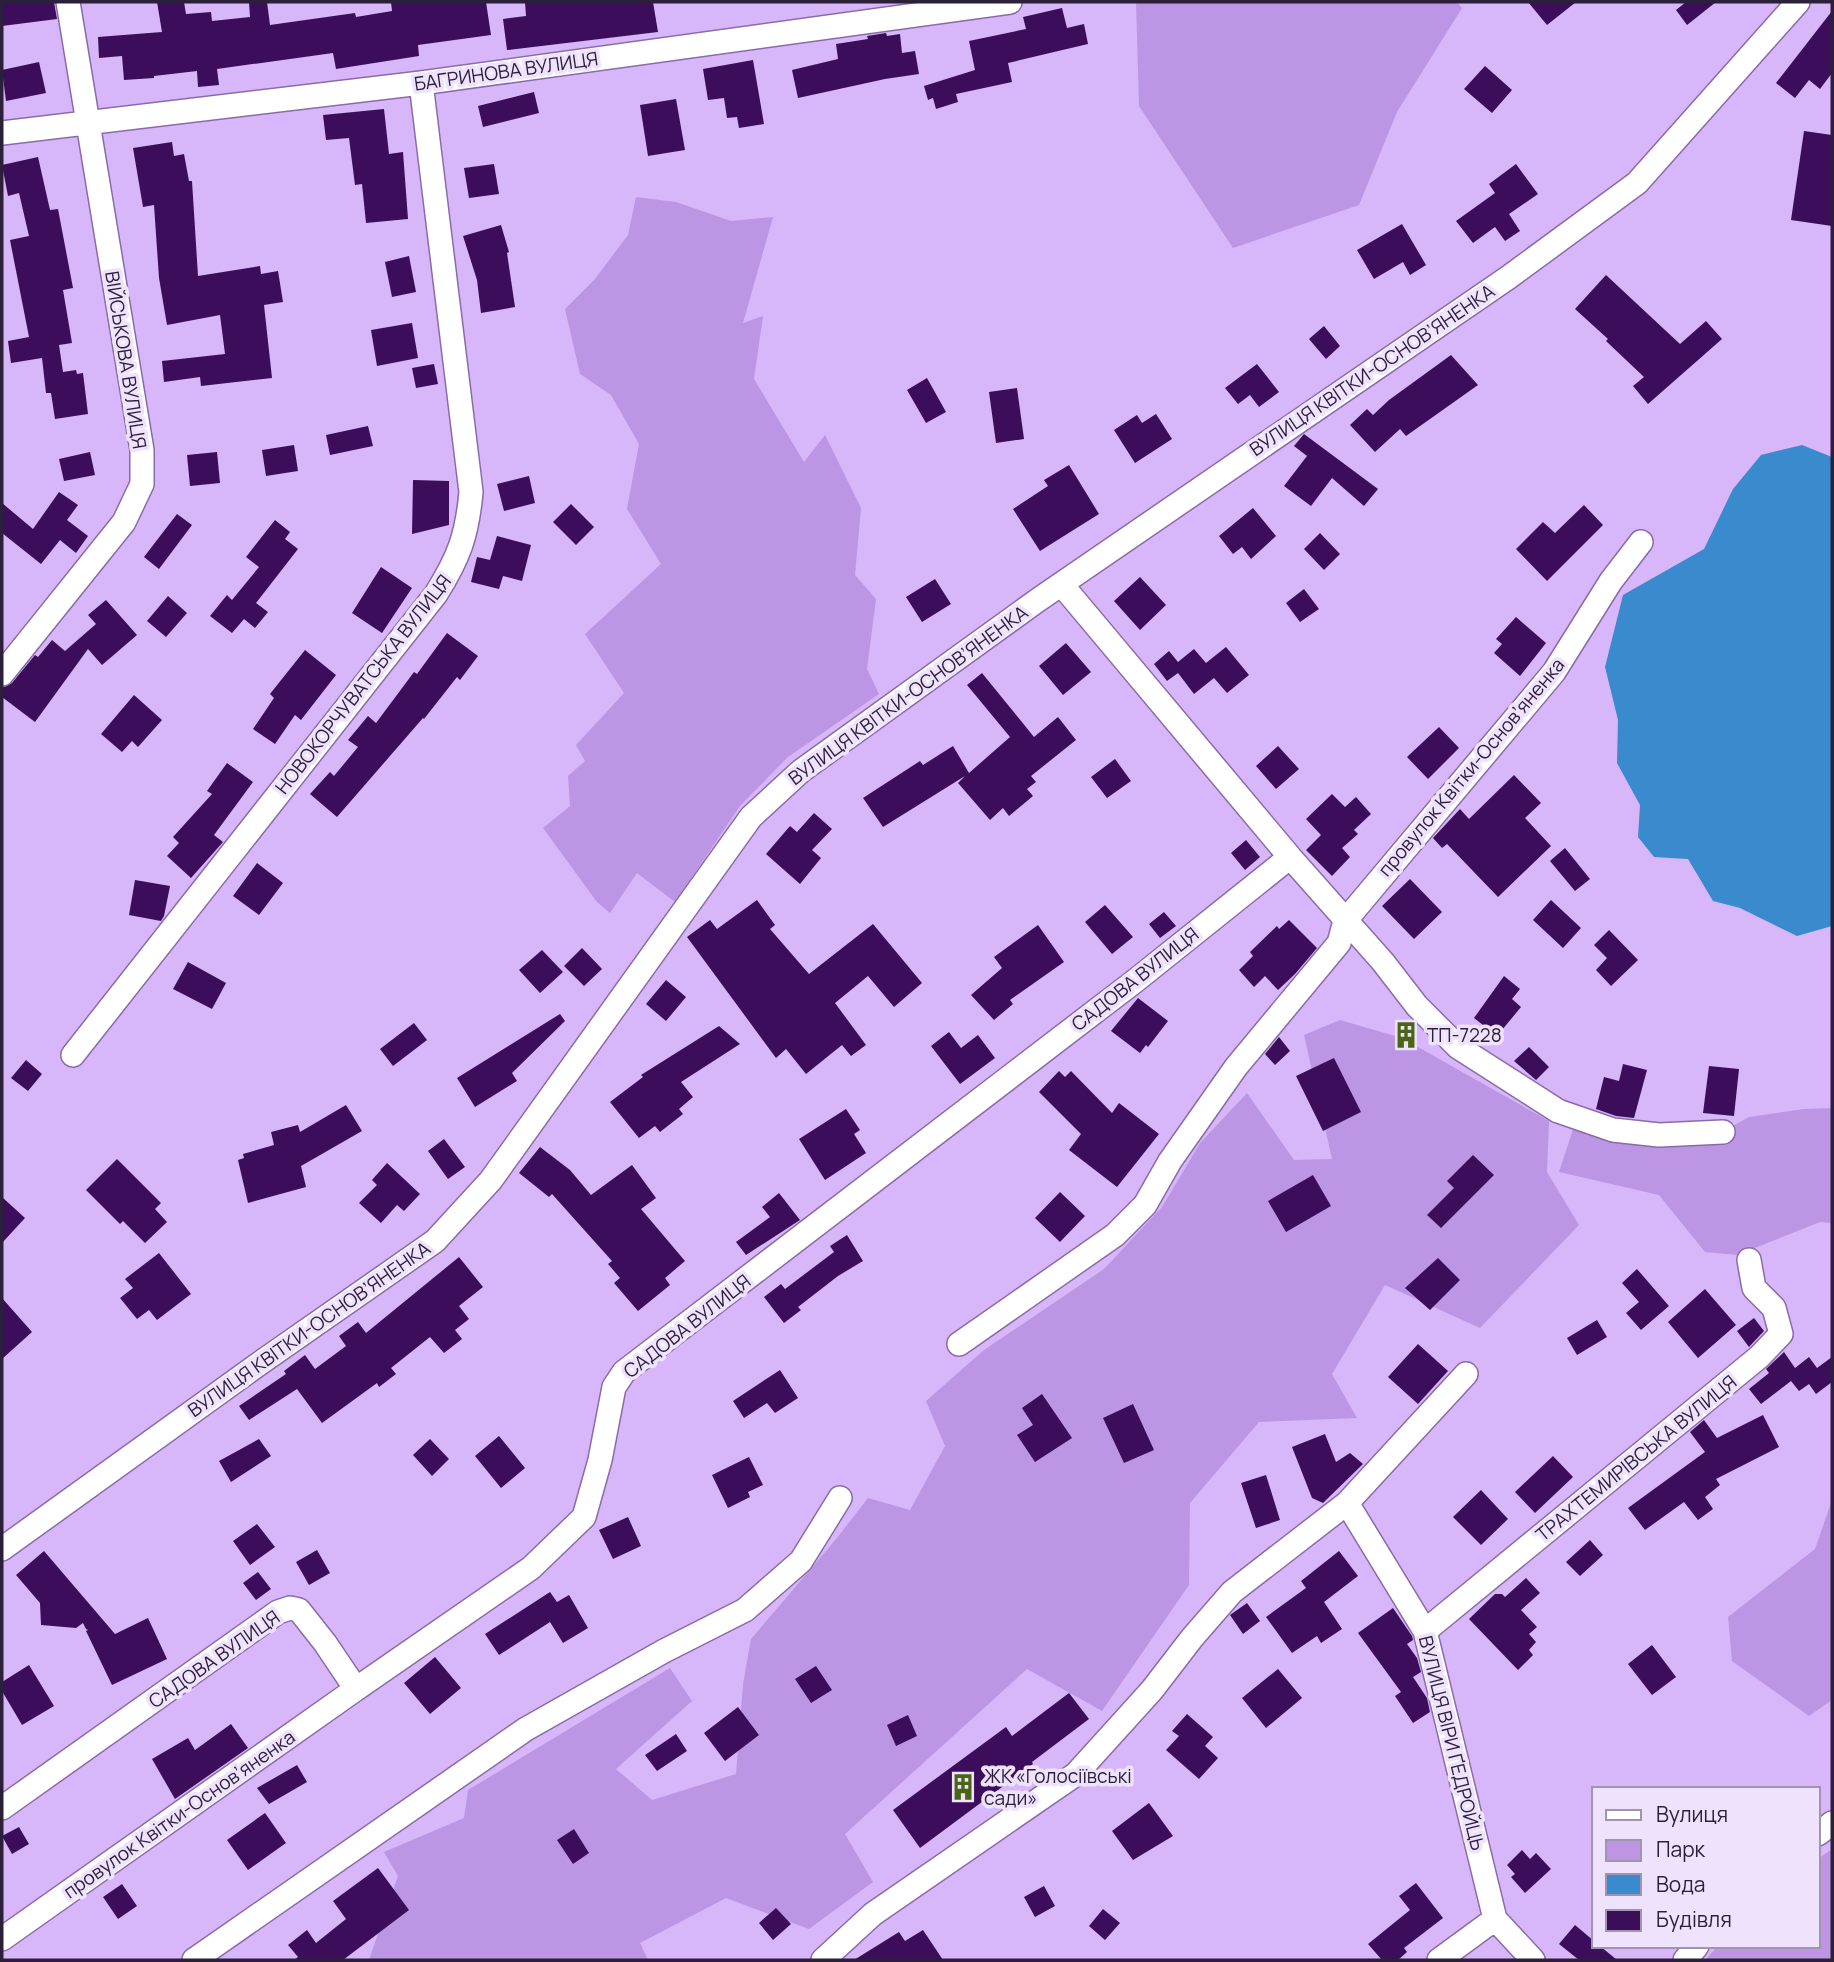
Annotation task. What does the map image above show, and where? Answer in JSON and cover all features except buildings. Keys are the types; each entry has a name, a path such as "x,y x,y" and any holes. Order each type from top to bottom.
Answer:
{"street":[{"name":"ВІЙСЬКОВА ВУЛИЦЯ","path":"2,674 124,522 142,484 142,450 68,2"},
{"name":"БАГРИНОВА ВУЛИЦЯ","path":"2,133 421,83 1010,2"},
{"name":"ВУЛИЦЯ КВІТКИ-ОСНОВ’ЯНЕНКА","path":"2,1549 435,1241 492,1180 751,817 801,771 1038,600 1509,277 1637,183 1798,2"},
{"name":"НОВОКОРЧУВАТСЬКА ВУЛИЦЯ","path":"73,1055 436,594 463,545 471,492 421,83"},
{"name":"провулок Квітки-Основʼяненка","path":"958,1345 1115,1235 1145,1205 1170,1161 1236,1067 1339,943 1345,921 1554,671 1611,581 1641,542"},
{"path":"1062,585 1290,857 1383,962 1417,1006 1458,1047 1558,1111 1613,1130 1659,1135 1723,1132"},
{"name":"САДОВА ВУЛИЦЯ","path":"2,1808 278,1612 290,1608 299,1609 356,1689 531,1567 584,1517 600,1460 614,1387 624,1372 1135,981 1290,857"},
{"name":"ТРАХТЕМИРІВСЬКА ВУЛИЦЯ","path":"1425,1631 1759,1357 1781,1334 1774,1308 1754,1288 1749,1260"},
{"path":"823,1960 873,1914 1076,1774 1152,1690 1232,1592 1347,1503 1466,1374"},
{"path":"194,1960 527,1730 664,1651 745,1610 801,1561 840,1498"},
{"name":"ВУЛИЦЯ ВІРИ ҐЕДРОЙЦЬ","path":"1347,1503 1425,1631 1495,1919 1533,1960"},
{"name":"провулок Квітки-Основʼяненка","path":"2,1939 356,1689"},
{"path":"1438,1960 1495,1919"}],"green space":[{"path":"1136,2 1457,2 1462,8 1397,112 1359,205 1233,248 1139,106"},
{"path":"636,197 676,202 731,221 773,217 743,323 763,316 754,379 804,462 825,435 861,508 855,575 876,599 867,669 879,694 788,757 740,806 675,902 637,873 610,913 597,902 543,828 570,806 568,776 585,761 576,745 624,693 585,634 661,564 627,509 639,444 611,395 580,374 565,309 595,279 628,235"},
{"path":"1340,1020 1402,1038 1549,1121 1547,1172 1579,1225 1480,1328 1385,1285 1332,1374 1357,1418 1259,1422 1190,1503 1189,1585 1102,1711 1027,1669 845,1834 873,1882 809,1929 726,1898 640,1943 648,1960 369,1960 398,1876 384,1852 464,1818 468,1790 670,1668 692,1701 616,1769 652,1800 736,1774 743,1684 751,1639 868,1498 910,1510 945,1446 926,1401 984,1350 1104,1269 1162,1207 1200,1143 1247,1093 1294,1160 1332,1159 1304,1035"},
{"path":"1832,1108 1832,1223 1820,1222 1737,1255 1705,1252 1659,1195 1559,1172 1577,1117 1722,1132 1749,1117"},
{"path":"1832,1500 1832,1700 1809,1716 1732,1661 1728,1617 1815,1549"},
{"path":"1832,1849 1832,1960 1705,1960 1716,1948 1820,1948 1820,1858"}],"water":[{"path":"1802,445 1832,457 1832,926 1797,936 1740,908 1713,901 1688,859 1654,857 1638,837 1640,805 1617,763 1618,720 1605,667 1623,595 1704,549 1733,489 1761,455"}],"place":[{"name":"ТП-7228","path":"1406,1035"},
{"name":"ЖК «Голосіївські сади»","path":"963,1787"}]}
